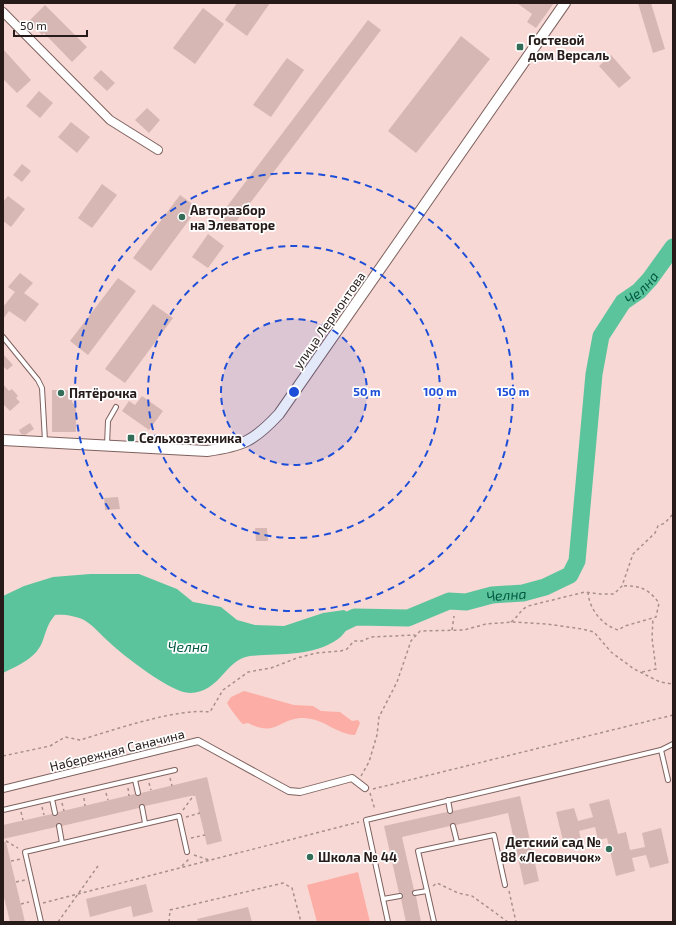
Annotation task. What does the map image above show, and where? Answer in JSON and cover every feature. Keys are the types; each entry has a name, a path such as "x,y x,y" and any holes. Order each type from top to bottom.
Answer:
{"street":[{"name":"улица Лермонтова","path":"3,440 207,451 231,448 250,441 264,431 279,414 565,3"},
{"path":"3,12 110,120 158,150"},
{"name":"Набережная Саначина","path":"3,789 198,741 289,791 300,792 352,778 365,788"}],"lane":[{"path":"3,337 38,380 42,388 45,442"},
{"path":"106,446 108,421 116,407"},
{"path":"388,922 366,820 661,750 673,744"},
{"path":"661,750 668,780"},
{"path":"3,810 175,770"},
{"path":"135,780 138,793"},
{"path":"52,799 55,813"},
{"path":"448,800 450,811"},
{"path":"142,807 145,824"},
{"path":"41,922 25,852 179,817 187,852"},
{"path":"59,826 62,843"},
{"path":"453,826 457,842"},
{"path":"434,922 418,851 494,835 505,885"},
{"path":"415,893 427,891"},
{"path":"383,899 400,896"}],"path":[{"path":"509,623 516,619 522,609 528,606 588,592 614,594 622,586 633,554 655,533 658,526 665,523 673,514"},
{"path":"588,592 588,601 594,610 611,628 618,630 624,626 656,617 659,603 648,590 641,587 622,586"},
{"path":"452,630 454,616"},
{"path":"640,672 656,669 652,638 653,618"},
{"path":"361,775 369,762 377,735 379,717 397,682 411,641 420,631 475,628 486,624 509,623 548,624 594,632 611,652 640,672 660,682 673,684"},
{"path":"3,756 50,746 65,737 80,740 172,715 197,711 210,712 223,690 248,672 271,668 297,658 341,651 347,648 354,641 362,641 371,637 415,635"},
{"path":"377,817 372,794 368,791 673,715"},
{"path":"179,817 194,795"},
{"path":"179,817 200,813"},
{"path":"21,904 77,894 366,820"},
{"path":"184,840 205,835"},
{"path":"6,841 25,852"},
{"path":"182,867 194,855 209,860"},
{"path":"11,861 26,858"},
{"path":"58,922 98,866"},
{"path":"16,882 31,879"},
{"path":"169,922 170,910 283,883 292,888 301,922"},
{"path":"427,891 437,883 458,893 472,896 508,922"},
{"path":"505,885 508,884 516,922"}],"shaded area":[{"path":"244,691 294,705 313,706 321,711 340,712 352,721 358,720 360,723 355,735 342,732 317,721 303,718 288,721 265,729 248,723 243,724 227,703 231,697"},
{"path":"358,872 370,922 317,922 307,885"}],"water":[{"name":"Челна","path":"90,574 139,574 177,589 193,602 221,607 237,620 255,625 284,626 323,613 344,610 355,617 341,637 328,645 318,649 296,653 250,656 242,658 234,663 216,682 209,687 190,693 171,687 160,681 125,656 87,622 77,617 66,615 55,615 49,624 43,640 36,652 27,660 3,673 3,596 24,586 53,577"}],"building":[{"path":"237,3 270,3 247,36 225,20"},
{"path":"517,3 554,3 536,28 527,22 532,14"},
{"path":"638,3 651,3 665,49 653,53"},
{"path":"45,5 87,47 72,62 44,33 42,35 29,21"},
{"path":"203,8 224,24 195,64 173,48"},
{"path":"368,20 381,30 232,227 219,217"},
{"path":"461,36 490,59 416,153 388,131"},
{"path":"3,49 31,80 17,93 3,79"},
{"path":"611,55 631,78 619,88 599,66"},
{"path":"287,58 304,70 271,117 253,105"},
{"path":"101,70 115,83 107,91 93,78"},
{"path":"39,91 53,103 40,118 26,106"},
{"path":"147,108 160,120 149,133 135,120"},
{"path":"71,122 90,137 77,153 58,137"},
{"path":"22,164 31,171 22,182 13,175"},
{"path":"102,184 117,195 92,228 78,218"},
{"path":"180,195 198,208 151,271 133,258"},
{"path":"8,196 25,209 11,227 3,221 3,202"},
{"path":"208,234 224,246 208,268 192,257"},
{"path":"20,273 33,283 24,293 39,304 25,322 9,311 3,319 3,307 15,292 8,287"},
{"path":"118,278 136,291 88,355 70,341"},
{"path":"153,304 173,318 125,383 105,369"},
{"path":"3,354 13,365 7,370 3,366"},
{"path":"3,384 9,391 12,389 18,396 16,398 20,402 10,411 3,404"},
{"path":"52,390 67,390 72,394 72,402 76,406 76,432 52,432"},
{"path":"142,396 163,411 149,430 122,411 129,401 135,405"},
{"path":"30,423 34,429 25,435 21,434 19,430"},
{"path":"118,497 120,509 105,510 104,498"},
{"path":"255,528 267,528 268,541 256,541"},
{"path":"207,777 222,841 207,845 195,795 145,806 141,804 139,808 62,826 58,823 56,827 3,839 3,825 52,814 56,816 58,812 135,794 138,796 141,793"},
{"path":"520,796 539,881 524,885 508,813 456,825 453,823 450,826 402,837 414,890 412,894 416,896 421,922 406,922 401,899 403,895 399,893 384,826 447,812 451,814 453,811"},
{"path":"609,799 618,834 626,832 630,850 645,847 642,833 661,828 669,863 650,868 646,855 632,858 635,871 616,876 607,838 598,840 595,827 579,831 582,844 565,849 556,812 574,808 578,821 593,817 589,804"},
{"path":"3,842 6,842 25,922 10,922 3,893"},
{"path":"146,884 153,912 133,917 131,906 90,917 86,899"},
{"path":"248,907 252,922 198,922 197,919"}],"waterway":[{"name":"Челна","path":"334,627 355,617 408,618 449,601 466,602 492,595 523,593 545,587 570,575 577,561 594,374 601,336 623,302 639,291 650,279 673,247"}],"place":[{"name":"Гостевой дом Версаль","path":"520,47"},
{"name":"Авторазбор на Элеваторе","path":"182,217"},
{"name":"Пятёрочка","path":"61,393"},
{"name":"Сельхозтехника","path":"131,438"},
{"name":"Детский сад № 88 «Лесовичок»","path":"609,849"},
{"name":"Школа № 44","path":"310,857"}]}
